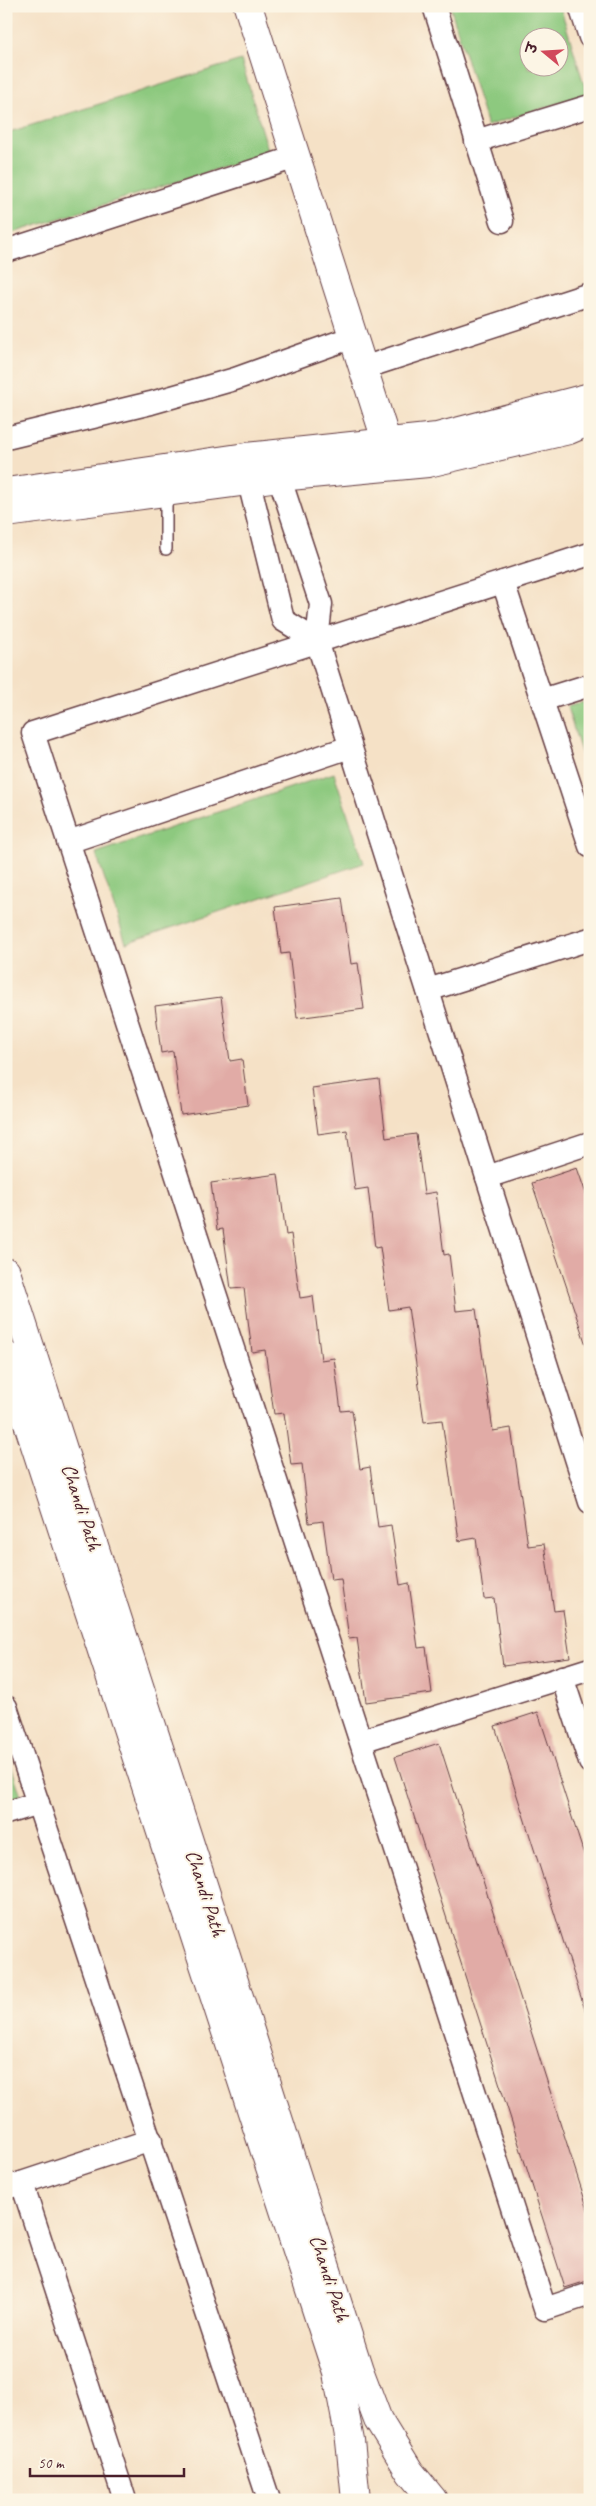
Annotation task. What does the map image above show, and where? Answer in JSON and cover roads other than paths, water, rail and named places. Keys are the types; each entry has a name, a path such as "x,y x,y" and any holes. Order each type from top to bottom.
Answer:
{"main road":[{"path":"248,6 390,453"},
{"path":"6,492 163,481 390,453 437,437 590,397"},
{"path":"390,453 428,463 569,430 590,421"},
{"path":"6,514 163,481"},
{"name":"Chandi Path","path":"6,1272 359,2370 378,2420 410,2472 433,2500"},
{"name":"Chandi Path","path":"6,1356 338,2373 350,2441 356,2500"}],"street":[{"path":"434,6 502,221"},
{"path":"580,6 590,37"},
{"path":"476,141 590,106"},
{"path":"6,251 296,157"},
{"path":"363,368 590,294"},
{"path":"6,438 151,403 226,381 353,337"},
{"path":"261,468 321,604 317,641 590,1502"},
{"path":"261,468 283,620 317,641"},
{"path":"590,554 33,733 545,2309 590,2294"},
{"path":"503,582 590,846"},
{"path":"542,700 590,685"},
{"path":"68,842 350,747"},
{"path":"428,990 590,939"},
{"path":"487,1177 590,1143"},
{"path":"361,1741 590,1669"},
{"path":"562,1677 590,1762"},
{"path":"6,1707 269,2500"},
{"path":"6,1813 38,1802"},
{"path":"125,2500 14,2185 151,2140"}],"lane":[{"path":"163,481 166,549"}]}
